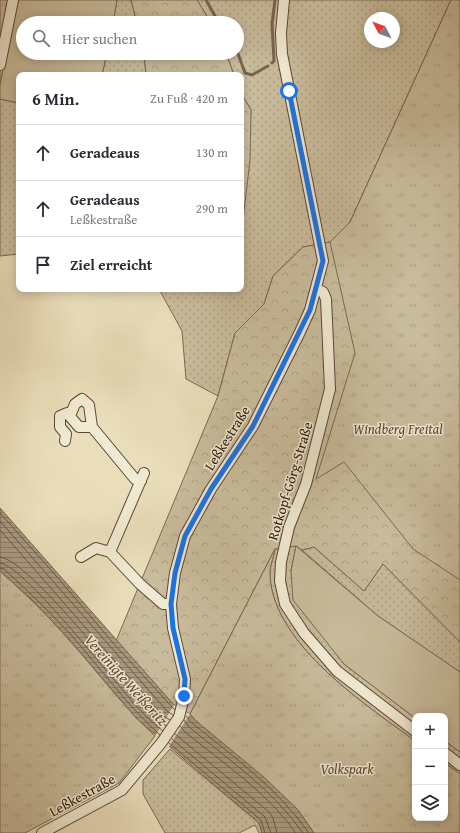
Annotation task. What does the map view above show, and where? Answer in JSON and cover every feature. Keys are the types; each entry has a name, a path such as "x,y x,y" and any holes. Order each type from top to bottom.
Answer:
{"street":[{"path":"0,65 13,0"},
{"path":"284,0 281,33 282,54 323,261 317,289"},
{"name":"Leßkestraße","path":"42,833 122,790 174,726 182,709 185,679 173,628 171,604 175,573 185,536 211,489 253,426 302,328 317,289"},
{"name":"Rotkopf-Görg-Straße","path":"317,289 323,292 326,300 330,389 306,484 290,527 281,562 280,581 285,604 304,633 336,671 412,729"},
{"path":"70,416 75,404 82,399 89,405 92,427 135,479 142,477 110,552"},
{"path":"65,441 66,434 60,427 60,416 68,413 79,427 92,427"},
{"path":"80,557 96,548 110,552 140,584 157,599 163,604 171,604"},
{"path":"448,755 460,765"}],"green space":[{"path":"0,0 17,0 0,85"},
{"path":"17,0 117,0 114,16 16,16 16,60 105,60 103,72 16,72 16,102 0,99 0,85"},
{"path":"117,0 131,0 135,16 114,16"},
{"path":"131,0 197,0 207,16 135,16"},
{"path":"197,0 451,0 350,222 330,242 303,247 273,276 264,304 235,333 218,396 186,379 182,331 161,292 244,292 244,199 251,110 244,98 244,72 233,72 229,60 244,60 244,16 207,16"},
{"path":"451,0 460,0 460,642 383,564 364,591 314,547 302,550 296,546 275,549 190,714 174,705 116,641 218,396 235,333 264,304 273,276 303,247 330,242 350,222"},
{"name":"Windberg Freital","path":"451,0 460,0 460,580 413,549 344,462 316,479 355,353 330,242 350,222"},
{"path":"105,60 145,60 146,72 103,72"},
{"path":"145,60 229,60 233,72 146,72"},
{"path":"244,98 251,110 250,160 244,211"},
{"path":"0,99 16,102 16,254 0,256"},
{"path":"296,546 291,571 344,664 412,716 412,739 371,709 347,689 323,668 302,646 285,621 274,596 270,570 275,549"},
{"path":"296,546 378,616 460,672 460,752 448,743 448,713 412,713 412,716 344,664 293,600 291,571"},
{"path":"314,547 364,591 383,564 460,642 460,672 378,616 302,550"},
{"name":"Volkspark","path":"275,549 270,570 274,596 285,621 302,646 323,668 347,689 371,709 412,739 412,821 448,821 448,765 460,774 460,833 314,833 298,810 190,714"},
{"path":"0,571 53,622 121,701 155,736 119,783 25,833 0,833"},
{"path":"448,743 460,752 460,774 448,765"},
{"path":"170,749 259,823 262,833 259,833 255,825 239,833 165,833 143,794 143,780"}],"water":[{"name":"Vereinigte Weißeritz","path":"0,508 174,705 190,714 195,720 265,778 298,810 314,833 262,833 259,823 136,718 69,639 32,600 0,571"}],"pier":[{"path":"174,705 190,714 168,748 155,736"}],"waterway":[{"path":"206,0 215,16"},
{"path":"272,63 274,61 272,24 275,0"},
{"path":"240,60 245,73 252,75 268,66"}],"route":[{"path":"184,696 185,679 173,628 171,604 175,573 185,536 211,489 253,426 310,310 317,289 323,261 289,91"}]}
